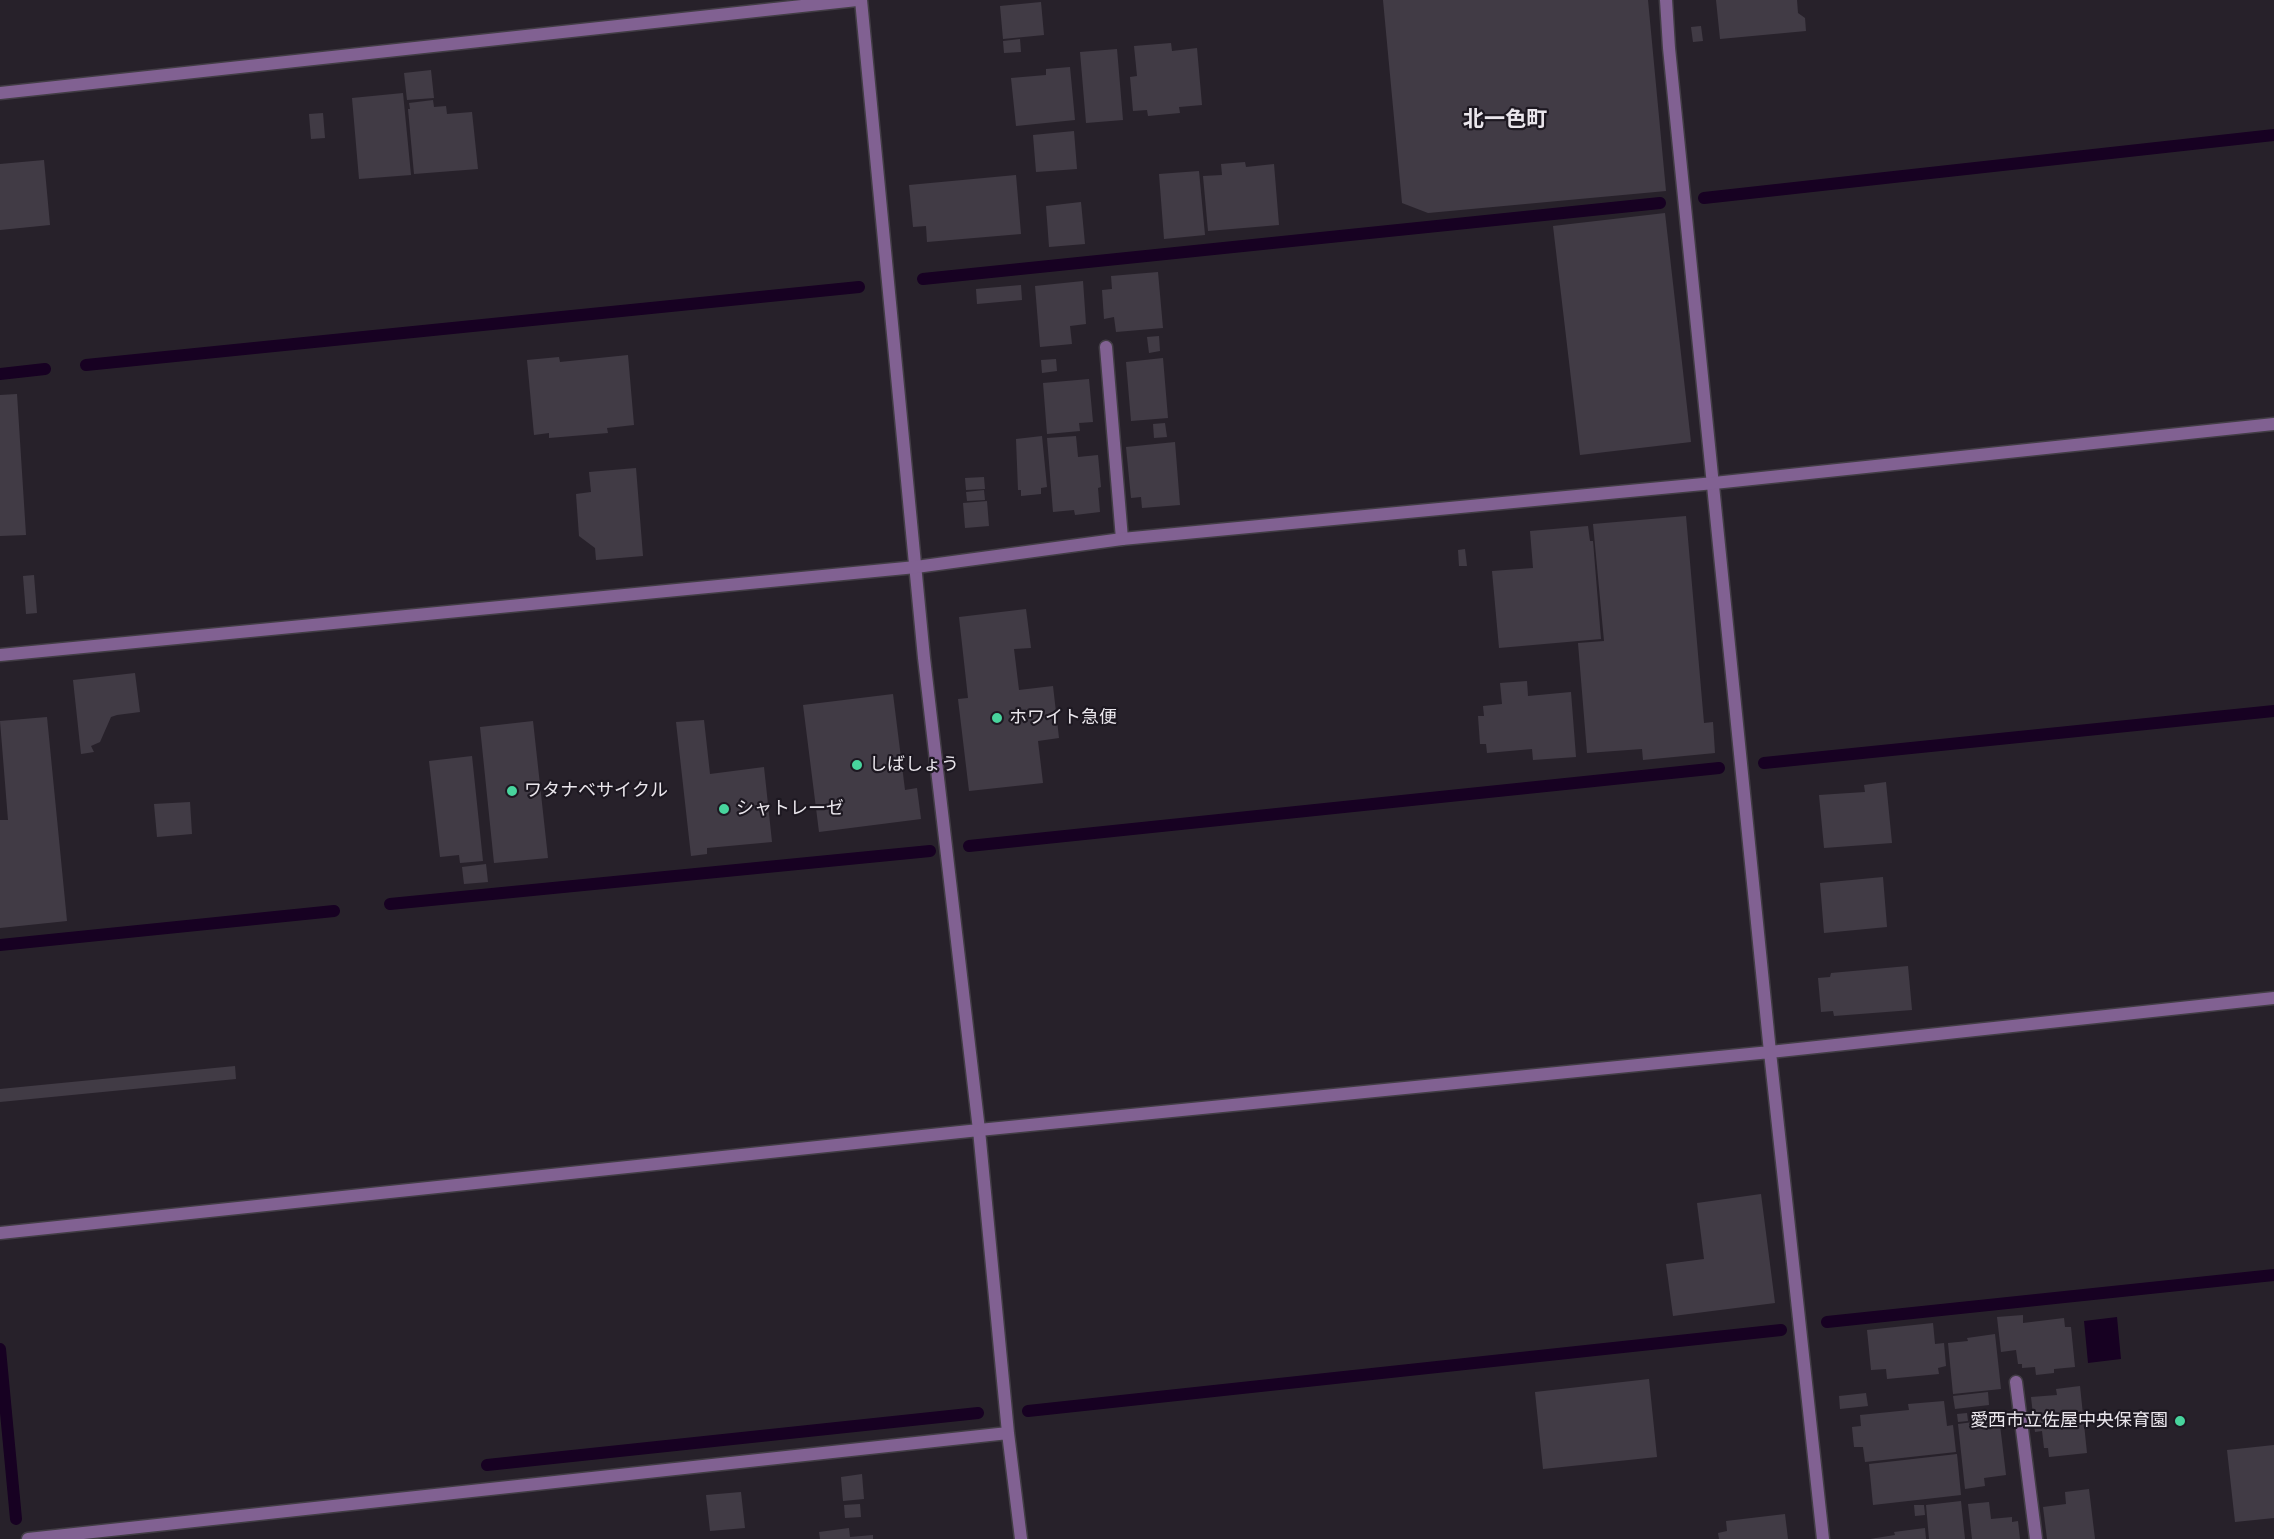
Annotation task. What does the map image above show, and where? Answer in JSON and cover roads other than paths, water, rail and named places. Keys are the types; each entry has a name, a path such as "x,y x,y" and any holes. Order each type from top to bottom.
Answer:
{"street":[{"path":"0,93 859,0 924,658 979,1130 1008,1433 1021,1539"},
{"path":"1666,0 1770,1052 1823,1539"},
{"path":"1106,347 1122,539"},
{"path":"0,655 916,567 1122,539 1714,483 2274,424"},
{"path":"0,1233 979,1130 1770,1052 2274,998"},
{"path":"2016,1382 2036,1539"},
{"path":"28,1539 1008,1433"}],"waterway":[{"path":"1704,198 2274,135"},
{"path":"923,279 1660,203"},
{"path":"86,365 859,287"},
{"path":"0,374 45,369"},
{"path":"1764,763 2274,711"},
{"path":"969,846 1719,768"},
{"path":"390,904 930,851"},
{"path":"0,945 334,911"},
{"path":"1827,1322 2274,1275"},
{"path":"1028,1411 1781,1330"},
{"path":"0,1349 16,1519"},
{"path":"487,1465 978,1413"}],"place":[{"name":"ホワイト急便","path":"997,718"},
{"name":"しばしょう","path":"857,765"},
{"name":"ワタナベサイクル","path":"512,791"},
{"name":"シャトレーゼ","path":"724,809"},
{"name":"愛西市立佐屋中央保育園","path":"2180,1421"}],"district":[{"name":"北一色町","path":"1505,120"}]}
